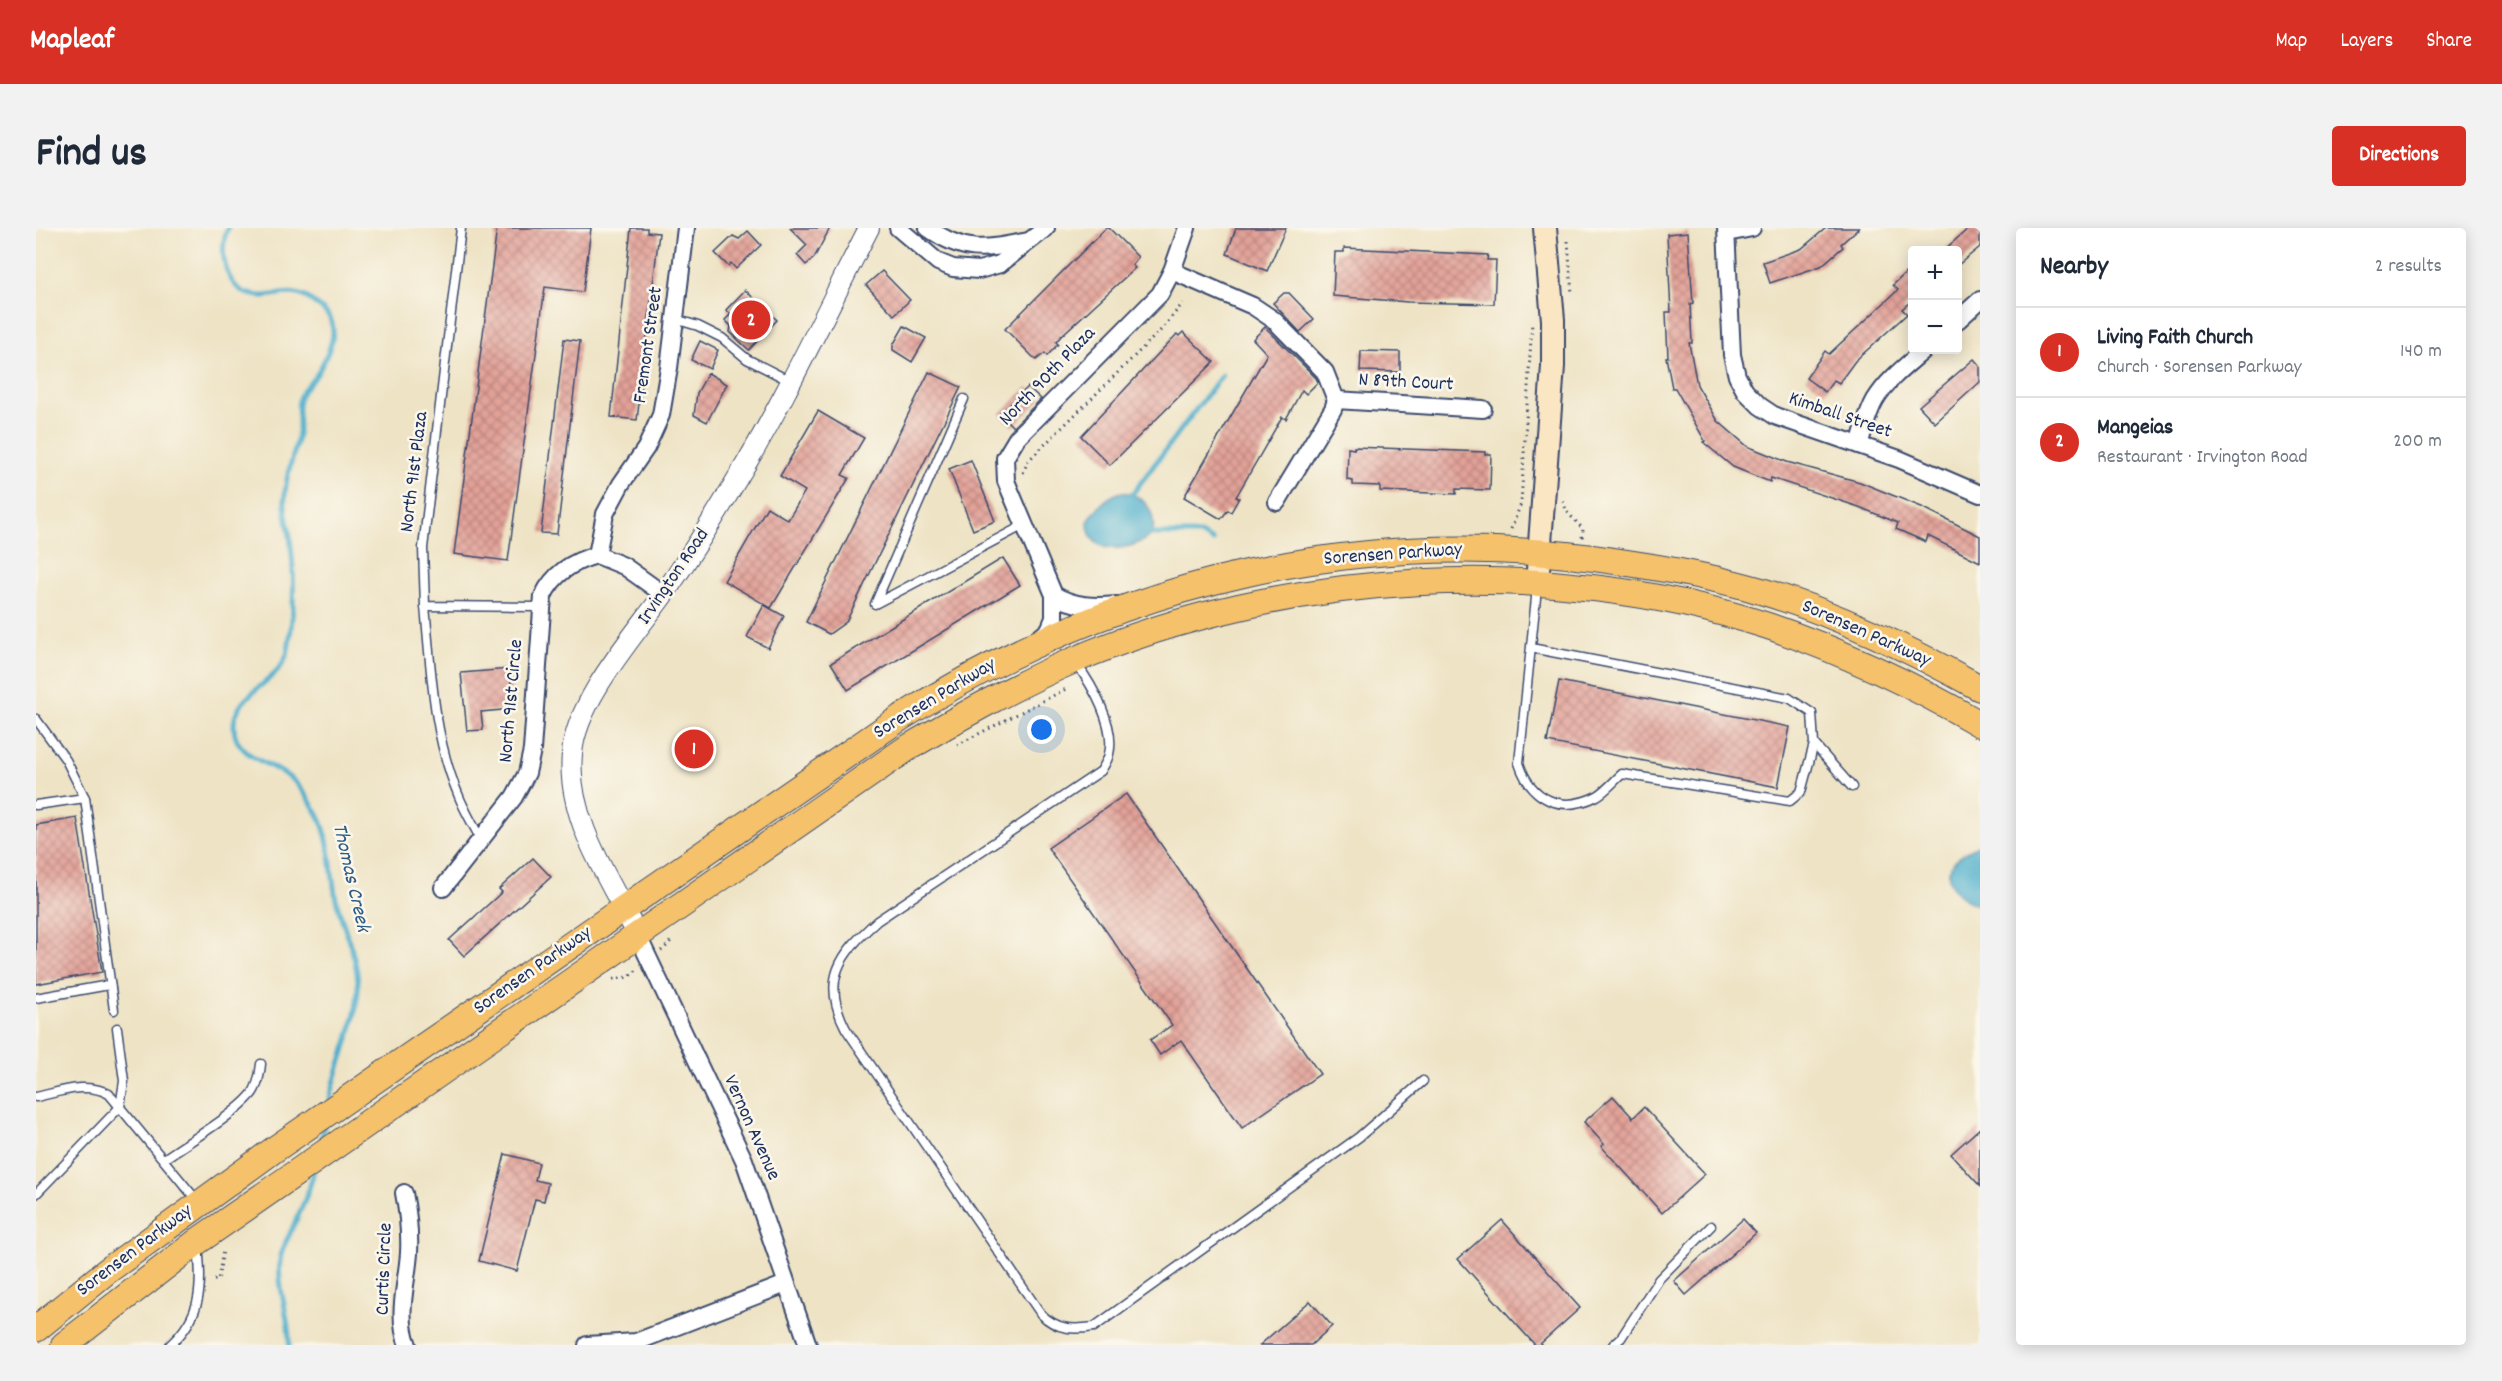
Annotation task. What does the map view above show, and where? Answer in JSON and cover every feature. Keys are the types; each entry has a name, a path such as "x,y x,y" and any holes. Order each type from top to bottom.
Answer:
{"main road":[{"path":"1537,584 1553,366 1552,297 1545,228"},
{"name":"Sorensen Parkway","path":"36,1329 107,1271 275,1149 900,718 967,677 1029,646 1132,604 1216,579 1339,556 1426,550 1539,552 1668,569 1763,591 1872,633 1980,688"},
{"name":"Sorensen Parkway","path":"64,1345 198,1241 906,749 1012,689 1074,660 1185,620 1304,593 1407,583 1537,584 1623,593 1680,603 1769,626 1862,662 1980,724"}],"street":[{"name":"Fremont Street","path":"597,555 604,514 646,448 661,415 686,228"},
{"name":"Irvington Road","path":"638,934 594,849 580,813 572,776 573,742 582,714 734,484 869,228"},
{"path":"898,228 938,262 965,270 993,267 1012,256 1046,228"},
{"path":"928,228 944,239 961,246 977,248 1030,241"},
{"name":"North 90th Plaza","path":"1054,595 1006,482 1005,458 1009,448 1160,294 1172,271 1186,228"},
{"path":"1727,231 1752,228"},
{"name":"Kimball Street","path":"1727,231 1732,355 1740,384 1760,406 1775,416 1927,470 1980,494"},
{"path":"1172,271 1253,306 1274,320 1325,372 1336,400"},
{"path":"1962,316 1980,300"},
{"path":"1859,445 1870,411 1881,392 1920,354"},
{"name":"N 89th Court","path":"1277,502 1333,409 1336,400 1483,409"},
{"path":"597,555 624,566 663,594"},
{"name":"North 91st Circle","path":"443,888 514,797 527,772 532,750 541,607 548,586 562,571 581,560 597,555"},
{"path":"1029,646 1049,630 1054,618 1054,595 1086,606 1132,604"},
{"name":"Vernon Avenue","path":"638,934 744,1160 766,1218 808,1345"},
{"name":"Curtis Circle","path":"404,1193 409,1219 409,1253 403,1302 405,1339 408,1345"},
{"path":"587,1345 636,1342 786,1284"}],"lane":[{"name":"North 91st Plaza","path":"461,228 423,548 425,606 434,706 445,757 458,794 481,840"},
{"path":"675,319 698,326 722,338 747,359 790,381"},
{"path":"964,399 875,604 1024,525"},
{"path":"1531,648 1789,698 1812,713 1814,744 1801,792 1790,801 1622,774 1599,795 1578,804 1557,804 1538,794 1524,777 1520,763 1537,584"},
{"path":"425,606 541,607"},
{"path":"1074,660 1087,677 1104,712 1110,741 1109,755 1101,771 878,921 852,943 841,961 834,982 836,1010 846,1029 1041,1314 1049,1322 1073,1330 1094,1327 1359,1137 1423,1081"},
{"path":"36,719 66,760 85,798 114,1010"},
{"path":"1814,744 1852,787"},
{"path":"36,806 85,798"},
{"path":"36,998 109,985"},
{"path":"36,1194 120,1107 124,1081 117,1028"},
{"path":"164,1159 237,1108 252,1094 261,1064"},
{"path":"36,1097 86,1087 99,1088 109,1094 199,1203"},
{"path":"1613,1345 1621,1338 1659,1279 1711,1226"},
{"path":"170,1345 182,1335 195,1315 202,1281 198,1241"}],"path":[{"path":"1023,478 1028,461 1161,330 1183,303"},
{"path":"1511,529 1521,504 1532,321"}],"water":[{"path":"1122,492 1130,493 1143,500 1153,518 1153,534 1124,547 1103,547 1095,542 1090,534 1088,522 1102,503"},
{"path":"1980,844 1980,906 1968,901 1957,892 1949,875 1955,860"}],"building":[{"path":"497,228 591,228 583,292 545,287 508,561 454,554"},
{"path":"631,228 647,228 647,232 659,233 637,420 611,417"},
{"path":"790,228 830,228 814,258 806,265 797,255 807,245"},
{"path":"1106,228 1109,228 1138,257 1132,265 1135,268 1061,336 1056,342 1058,344 1047,356 1045,353 1036,360 1005,329"},
{"path":"1236,228 1286,228 1267,271 1227,254"},
{"path":"1826,228 1859,228 1841,244 1843,247 1821,266 1770,283 1763,262 1801,249"},
{"path":"1969,228 1980,228 1980,247 1962,262 1962,246 1949,246"},
{"path":"748,231 761,245 736,269 731,263 728,266 715,253 733,236 739,239"},
{"path":"1688,232 1693,303 1690,304 1692,343 1689,343 1697,385 1718,421 1747,446 1787,462 1860,482 1924,508 1980,536 1980,562 1928,536 1926,542 1896,529 1898,523 1859,507 1771,478 1770,482 1733,467 1703,442 1705,441 1675,388 1672,388 1666,357 1668,357 1666,312 1671,312 1667,234"},
{"path":"1344,248 1488,255 1487,260 1496,260 1494,304 1408,302 1333,296 1335,252 1344,252"},
{"path":"882,271 910,300 894,315 866,285"},
{"path":"1908,271 1908,304 1902,309 1907,314 1855,361 1839,383 1834,380 1825,392 1806,378 1825,351 1829,354 1898,290 1893,285"},
{"path":"745,290 777,320 749,350 730,332 731,326 725,320 731,314 726,310"},
{"path":"1284,293 1289,293 1314,319 1300,332 1273,303"},
{"path":"904,326 926,338 912,362 893,350 893,345"},
{"path":"1265,327 1318,382 1306,394 1302,390 1286,419 1282,417 1236,497 1239,498 1231,512 1228,510 1221,519 1184,497 1267,354 1253,339"},
{"path":"1183,332 1214,362 1110,465 1081,436 1177,334 1179,336"},
{"path":"564,339 580,341 557,534 541,533"},
{"path":"700,341 718,350 710,369 691,360"},
{"path":"1361,351 1400,352 1400,372 1360,371"},
{"path":"1974,359 1980,366 1980,382 1935,423 1919,406"},
{"path":"929,372 961,387 846,622 829,634 806,622"},
{"path":"708,373 727,384 707,422 694,415 697,393"},
{"path":"1028,387 1041,399 1013,427 1000,414"},
{"path":"818,411 864,438 842,475 849,478 771,608 724,581 767,507 788,520 805,491 780,476"},
{"path":"1354,447 1485,452 1485,454 1491,454 1490,490 1456,489 1456,494 1380,491 1380,486 1353,485 1353,481 1347,480 1348,448 1354,449"},
{"path":"971,460 995,521 973,530 949,469"},
{"path":"1003,558 1020,585 848,690 831,663"},
{"path":"764,605 784,616 768,648 747,637"},
{"path":"510,669 513,709 481,712 483,730 467,731 461,673"},
{"path":"1559,681 1790,727 1778,787 1547,742"},
{"path":"1126,794 1320,1074 1242,1128 1181,1040 1160,1055 1150,1040 1172,1025 1048,848"},
{"path":"77,818 102,972 36,984 36,825"},
{"path":"533,858 551,877 464,956 449,940 502,892 499,889"},
{"path":"1613,1096 1633,1118 1644,1107 1705,1174 1662,1213 1601,1146 1604,1144 1584,1122"},
{"path":"1980,1128 1980,1186 1951,1154"},
{"path":"505,1154 539,1163 535,1180 548,1183 544,1201 535,1199 517,1271 479,1261"},
{"path":"1743,1219 1756,1233 1686,1295 1674,1281"},
{"path":"1502,1220 1580,1308 1539,1345 1535,1345 1458,1259"},
{"path":"1310,1301 1332,1326 1311,1345 1260,1345"}],"waterway":[{"name":"Thomas Creek","path":"228,228 224,245 225,266 234,283 241,290 259,296 298,294 325,312 333,326 332,340 327,355 299,399 298,435 287,478 285,505 294,582 287,654 274,673 240,706 234,727 241,747 297,784 318,814 324,828 336,899 358,978 354,1018 330,1099"},
{"path":"1133,493 1222,375"},
{"path":"1153,534 1200,534 1213,541"},
{"name":"Thomas Creek","path":"320,1146 324,1126"},
{"name":"Thomas Creek","path":"289,1345 280,1260 307,1194 314,1170"}],"place":[{"name":"Mangeias","path":"751,320"},
{"name":"Living Faith Church","path":"694,749"}]}
